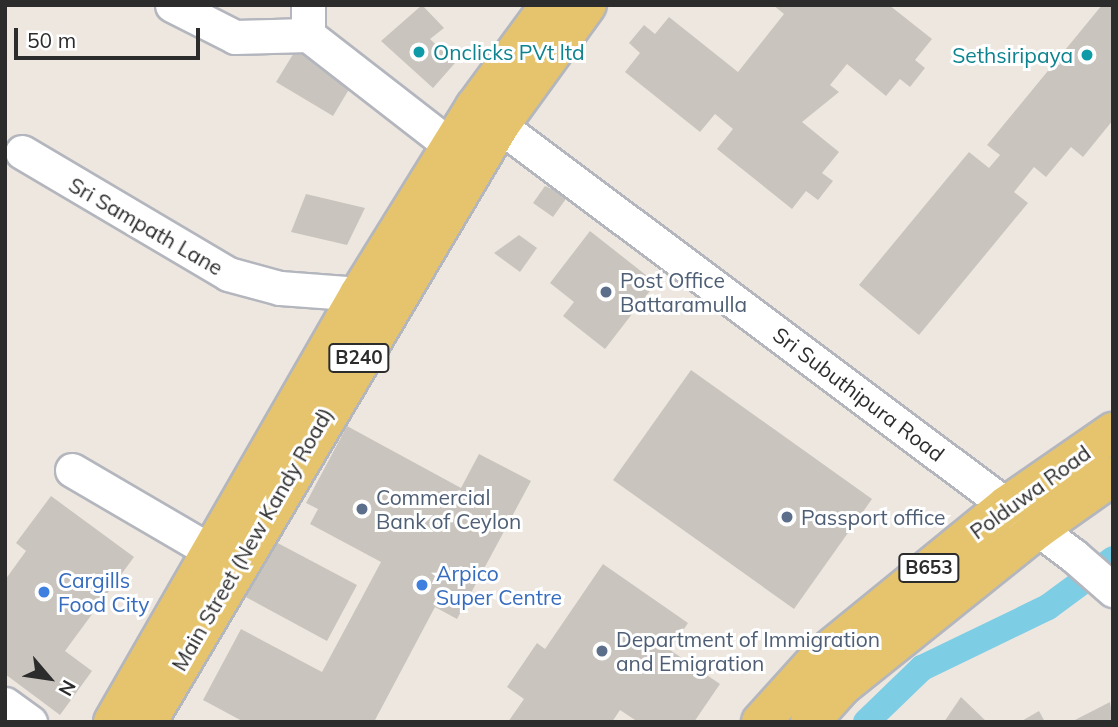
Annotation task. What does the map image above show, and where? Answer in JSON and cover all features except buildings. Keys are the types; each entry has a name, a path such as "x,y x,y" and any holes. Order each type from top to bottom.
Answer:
{"main road":[{"name":"Main Street (New Kandy Road)","path":"147,722 272,504 550,5"},
{"name":"Main Street (New Kandy Road)","path":"113,722 209,550 359,294 451,146 488,116 587,5"},
{"name":"Polduwa Road","path":"761,722 817,660 1007,505 1113,432"},
{"name":"Polduwa Road","path":"810,722 842,686 1038,529 1113,476"}],"street":[{"path":"172,5 235,37 308,20 451,146"},
{"name":"Sri Subuthipura Road","path":"488,116 1007,505 1112,589"},
{"name":"Sri Sampath Lane","path":"22,152 228,274 280,288 359,294"},
{"path":"72,470 209,550"},
{"path":"5,704 30,722"}],"waterway":[{"path":"866,722 922,668 1048,607 1113,559"}],"place":[{"name":"Onclicks PVt ltd","path":"419,52"},
{"name":"Sethsiripaya","path":"1087,55"},
{"name":"Post Office Battaramulla","path":"606,292"},
{"name":"Commercial Bank of Ceylon","path":"362,509"},
{"name":"Passport office","path":"787,517"},
{"name":"Arpico Super Centre","path":"422,585"},
{"name":"Cargills Food City","path":"44,592"},
{"name":"Department of Immigration and Emigration","path":"602,651"}]}
